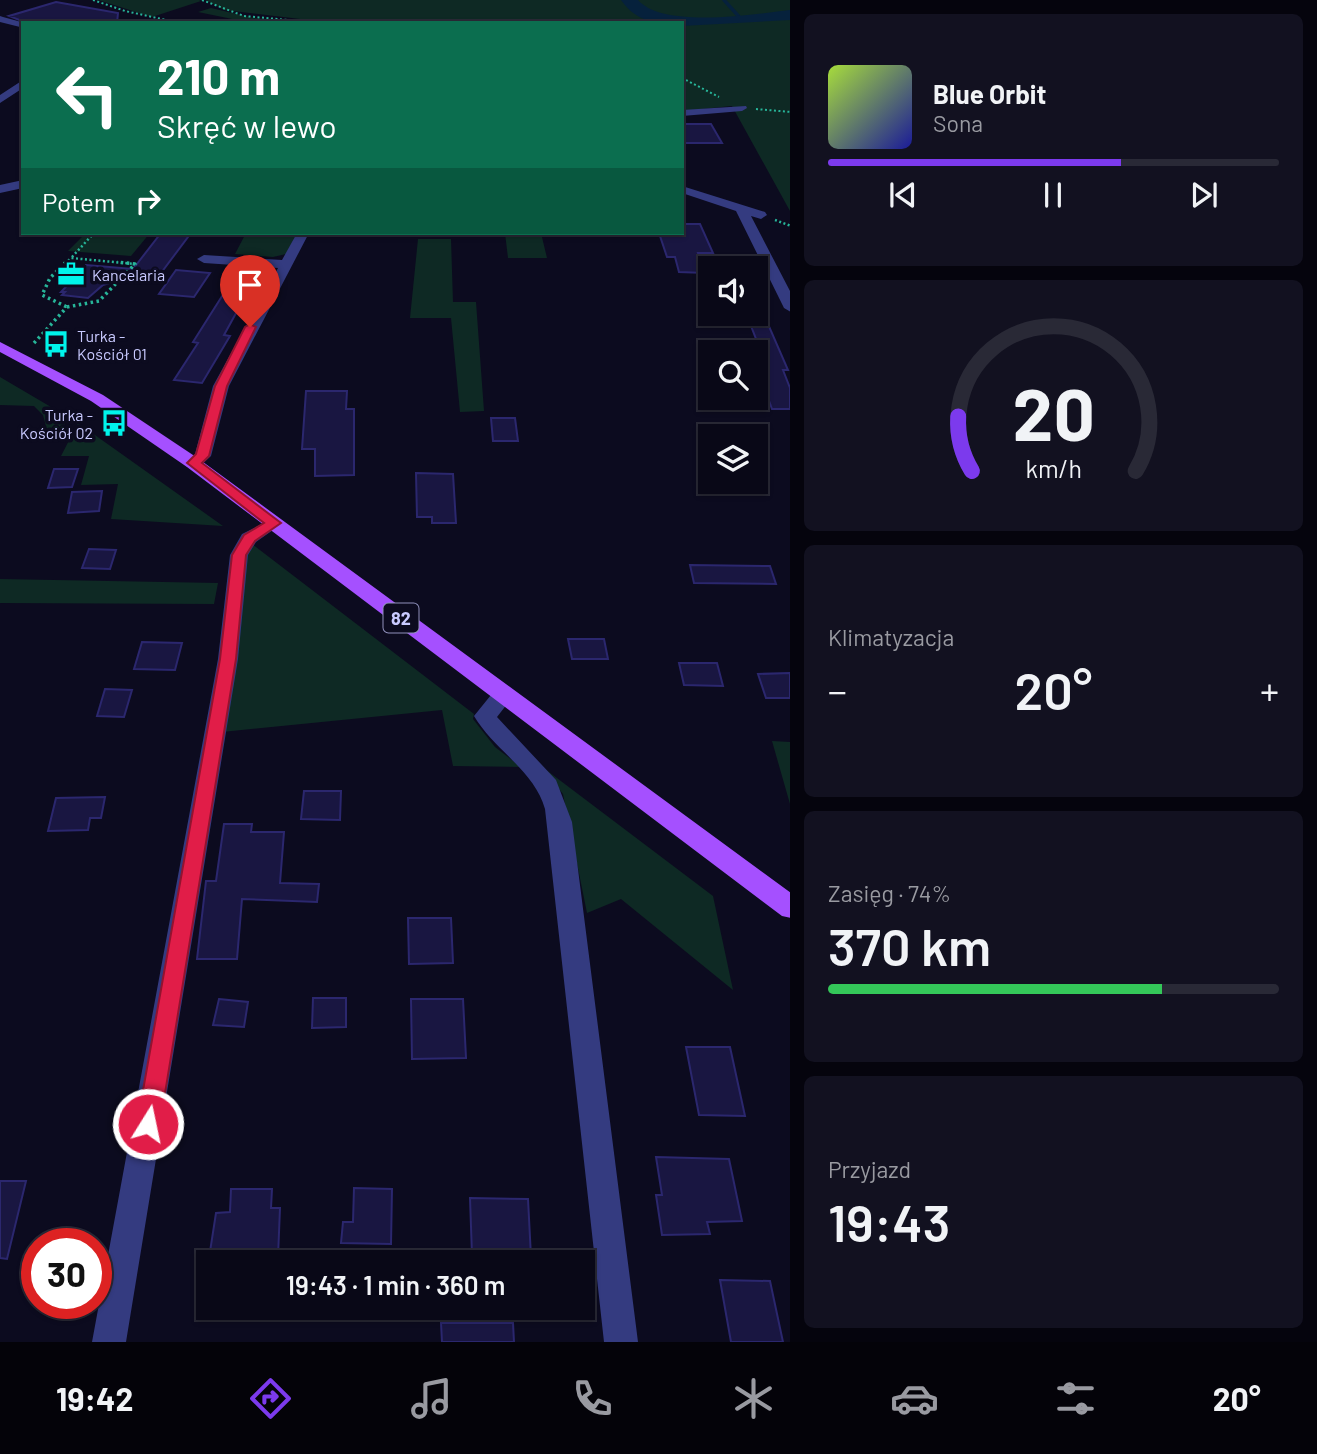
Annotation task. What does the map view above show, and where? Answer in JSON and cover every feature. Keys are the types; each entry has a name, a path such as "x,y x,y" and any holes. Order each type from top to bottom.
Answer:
{"main road":[{"name":"82","path":"0,346 107,405 193,463 790,908"}],"street":[{"path":"0,19 21,24"},
{"path":"0,100 21,84"},
{"path":"684,113 742,108"},
{"path":"0,189 21,184"},
{"path":"684,190 751,212 790,284"},
{"path":"751,212 790,308"},
{"path":"193,463 202,456 221,386 302,235"},
{"path":"204,259 286,264"},
{"path":"109,1342 228,659 239,555 249,538 274,523"},
{"path":"503,695 485,716 493,731 549,787 562,834 621,1342"}],"path":[{"path":"93,0 170,21"},
{"path":"202,0 216,9 231,13 304,21"},
{"path":"71,258 135,264 107,298 87,307 67,307 42,295 50,278 92,235"},
{"path":"34,343 67,307"}],"green space":[{"path":"98,0 199,0 201,1 152,17"},
{"path":"206,0 790,0 790,211 732,106 684,111 684,21 317,21 224,10"},
{"path":"211,8 254,18 289,21 236,21 198,12"},
{"path":"84,235 148,235 131,256 68,251"},
{"path":"245,235 296,235 286,254 273,257 235,254"},
{"path":"505,235 541,235 547,258 508,258"},
{"path":"418,239 451,239 453,302 476,302 484,411 460,412 451,318 410,318"},
{"path":"0,377 68,417 59,439 49,438 43,415 34,406 0,405"},
{"path":"78,423 223,526 111,519 118,484 81,485 89,456 61,456"},
{"path":"252,544 474,714 473,719 495,747 521,767 453,766 442,710 222,732 247,555"},
{"path":"0,579 218,583 214,604 0,603"},
{"path":"772,741 790,742 790,804"},
{"path":"541,766 713,896 733,990 621,899 587,913 563,794"}],"building":[{"path":"56,2 118,13 117,21 22,21 9,16"},
{"path":"684,124 711,124 722,143 684,143"},
{"path":"684,224 700,224 713,253 698,253 698,273 679,272 675,257 667,257 660,235 684,235"},
{"path":"159,235 190,235 158,277 137,275 103,285 88,298 62,295 65,292 61,292 86,265 133,269"},
{"path":"176,270 210,273 194,297 159,294"},
{"path":"224,293 246,295 224,335 230,336 202,383 174,380 198,343 193,342"},
{"path":"768,324 788,370 783,370 790,388 790,409 772,409 768,398 768,340 756,340 751,326"},
{"path":"306,391 347,391 346,409 354,409 354,475 315,476 315,449 302,449"},
{"path":"491,418 515,418 518,441 493,441"},
{"path":"54,469 78,469 72,487 48,488"},
{"path":"416,473 453,474 456,523 432,523 432,517 417,517"},
{"path":"102,491 99,511 68,513 72,492"},
{"path":"89,549 116,550 110,569 82,568"},
{"path":"690,565 770,566 776,584 694,583"},
{"path":"568,639 604,639 608,659 572,659"},
{"path":"142,642 182,643 175,670 134,669"},
{"path":"679,663 717,663 723,686 684,685"},
{"path":"790,673 790,698 766,698 758,674"},
{"path":"105,689 132,690 124,717 97,716"},
{"path":"304,791 341,791 340,820 301,819"},
{"path":"105,797 101,818 90,818 88,830 48,831 56,798"},
{"path":"224,824 252,824 251,832 284,832 280,883 319,884 317,902 242,899 237,959 197,959 206,881 216,881"},
{"path":"408,918 451,918 453,963 409,964"},
{"path":"313,998 346,998 346,1027 312,1028"},
{"path":"219,999 248,1002 244,1027 213,1025"},
{"path":"411,999 463,999 466,1058 412,1059"},
{"path":"686,1047 730,1047 745,1116 699,1115"},
{"path":"656,1157 729,1159 742,1221 707,1222 710,1234 662,1235 656,1195 662,1195"},
{"path":"0,1181 26,1181 7,1259 0,1258"},
{"path":"354,1188 392,1189 391,1244 341,1243 343,1222 353,1222"},
{"path":"231,1189 272,1189 271,1208 280,1208 278,1250 210,1250 216,1213 230,1212"},
{"path":"470,1198 528,1199 531,1250 472,1250"},
{"path":"720,1280 770,1281 783,1342 731,1342"},
{"path":"441,1323 513,1323 514,1342 442,1342"}],"waterway":[{"path":"629,0 638,11 655,18 677,21"},
{"path":"724,0 742,20"},
{"path":"684,21 729,21 790,15"}],"place":[{"name":"Kancelaria","path":"71,274"},
{"name":"Turka - Kościół 01","path":"56,344"},
{"name":"Turka - Kościół 02","path":"114,423"}],"route":[{"path":"148,1124 228,659 239,555 249,538 274,523 193,463 202,456 221,386 250,327"}]}
